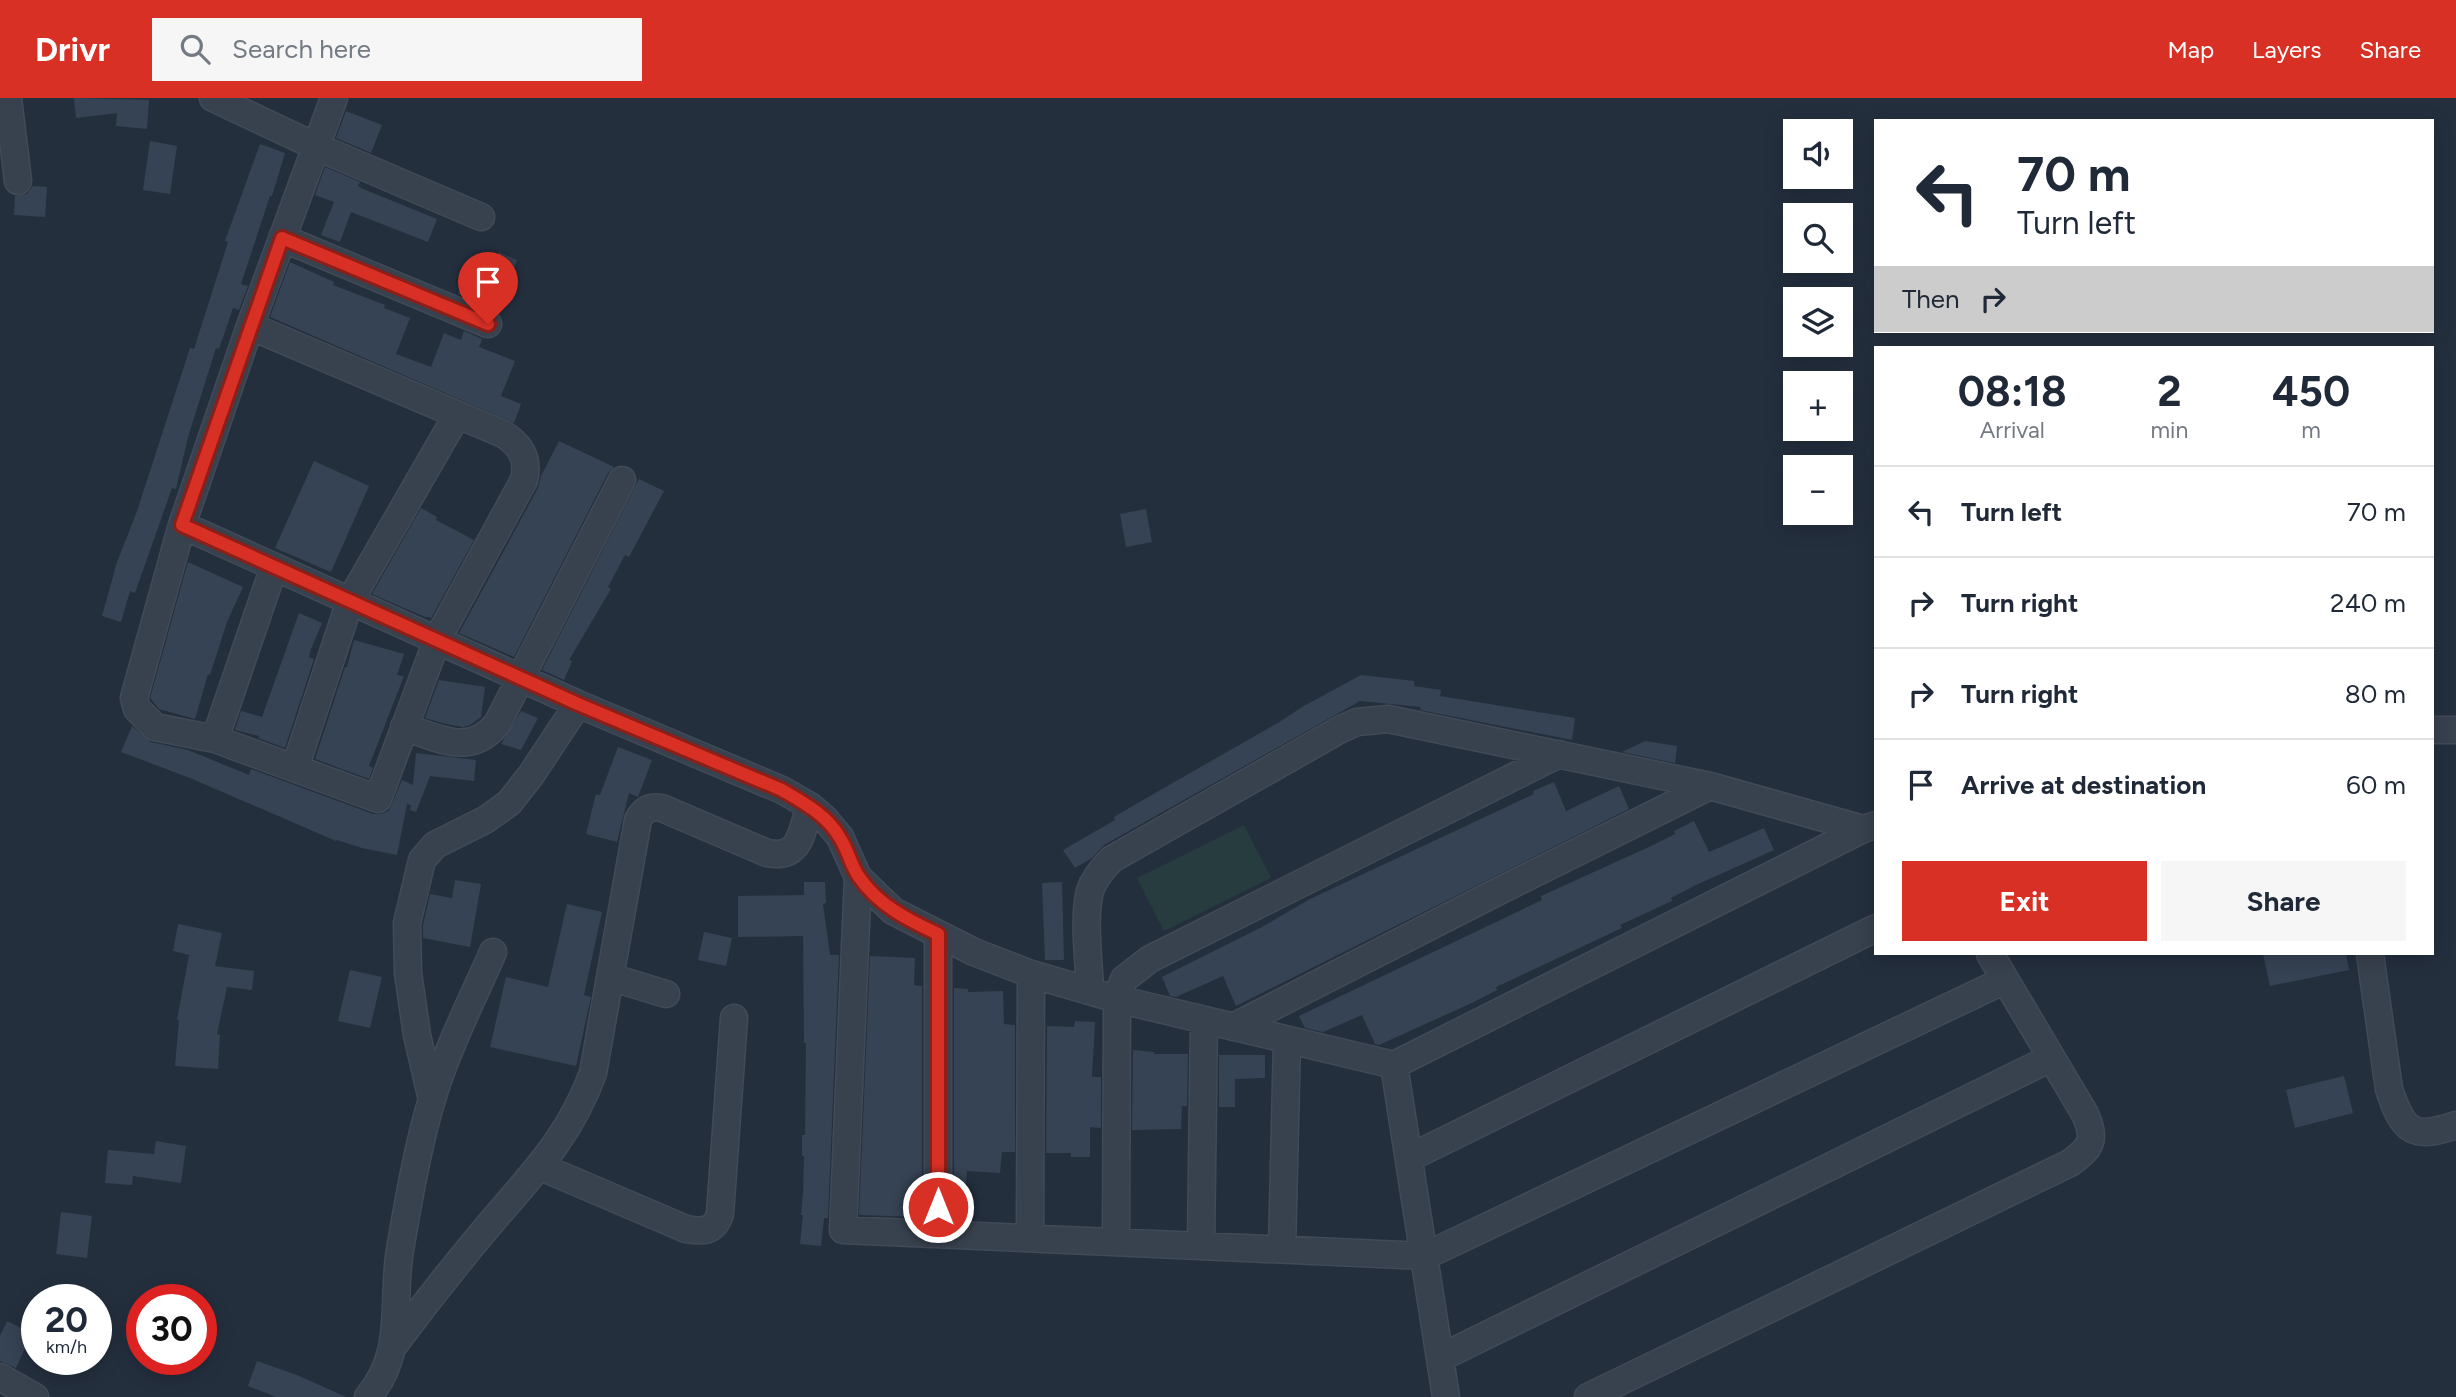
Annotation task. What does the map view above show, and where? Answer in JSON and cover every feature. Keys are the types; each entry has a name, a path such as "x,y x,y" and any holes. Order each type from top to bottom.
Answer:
{"street":[{"path":"8,98 18,181"},
{"path":"213,98 315,146 481,217"},
{"path":"250,326 514,440 524,453 527,469 524,480 437,640 378,799 215,739 155,727 137,709 134,698 182,525 250,326 334,98"},
{"path":"282,238 488,324"},
{"path":"295,768 350,601 457,415"},
{"path":"404,727 464,744 487,736 496,724 622,480"},
{"path":"182,525 578,704 782,790 810,806 825,819 840,837 858,877 893,911 974,952 1031,974 1117,999 1394,1065 1869,827"},
{"path":"215,739 274,567"},
{"path":"432,1100 417,1035 408,973 407,923 422,860 435,845 485,820 509,803 578,704"},
{"path":"1090,990 1088,907 1090,890 1099,872 1112,859 1128,849 1357,722 1388,719 1559,754 1710,786 1869,827"},
{"path":"2434,730 2456,730"},
{"path":"1116,1242 1117,999 1124,979 1150,959 1559,754"},
{"path":"1233,1027 1710,786"},
{"path":"394,1345 443,1279 541,1167 570,1124 584,1097 593,1073 641,813 654,807 662,808 767,853 787,855 793,849 810,806"},
{"path":"858,877 843,1230 1425,1256 2005,980"},
{"path":"1409,1158 1874,929"},
{"path":"938,934 938,1234"},
{"path":"368,1397 388,1365 394,1345 400,1252 432,1100 453,1043 493,952"},
{"path":"1588,1397 2070,1163 2090,1147 2090,1126 1991,955"},
{"path":"2370,955 2389,1089 2395,1107 2409,1128 2420,1134 2456,1125"},
{"path":"1030,1238 1031,974"},
{"path":"610,977 666,994"},
{"path":"541,1167 686,1230 700,1232 711,1229 718,1222 720,1214 734,1018"},
{"path":"1201,1246 1204,1020"},
{"path":"1282,1250 1287,1040"},
{"path":"1440,1358 2051,1058"},
{"path":"1394,1065 1446,1397"},
{"path":"0,1377 35,1397"}],"green space":[{"path":"1244,825 1271,878 1164,931 1137,878"}],"building":[{"path":"74,98 149,100 147,129 116,126 117,113 76,118"},
{"path":"346,111 382,125 371,153 336,138"},
{"path":"150,141 177,146 170,194 143,190"},
{"path":"260,144 285,153 241,284 248,286 239,310 233,308 219,349 216,348 188,437 176,489 172,488 135,593 130,591 121,622 102,616 117,562 136,514 190,348 194,349 228,242 225,241"},
{"path":"325,167 360,182 358,186 363,189 437,219 428,242 351,212 340,242 321,235 334,202 315,195"},
{"path":"33,186 47,187 45,217 14,215 15,196 27,194"},
{"path":"499,252 517,260 509,283 490,276"},
{"path":"290,262 334,282 333,285 385,305 384,308 410,318 396,354 431,367 444,333 461,340 464,331 482,339 479,347 515,361 501,396 521,404 514,423 270,317"},
{"path":"465,275 501,289 494,309 458,294"},
{"path":"559,441 614,467 608,473 514,657 459,633 538,488 541,476"},
{"path":"314,461 369,486 331,572 275,548"},
{"path":"639,479 664,491 629,557 625,555 608,587 611,589 569,660 572,661 564,680 542,670"},
{"path":"421,508 437,517 436,520 474,540 430,620 430,617 372,594"},
{"path":"1146,509 1152,542 1126,547 1120,514"},
{"path":"188,562 243,587 227,622 210,675 208,674 195,719 159,709 150,698"},
{"path":"299,613 322,623 311,649 309,657 314,659 285,748 258,738 259,736 235,730 241,711 262,717"},
{"path":"354,640 404,654 397,675 404,676 369,766 373,768 369,779 315,759"},
{"path":"1361,675 1414,681 1414,686 1441,690 1440,696 1575,718 1572,740 1420,710 1421,707 1360,701 1104,845 1092,858 1075,868 1063,850 1115,820 1114,817 1136,804"},
{"path":"439,680 485,687 481,717 463,727 425,718"},
{"path":"521,711 538,718 521,750 501,744"},
{"path":"132,726 151,742 188,750 249,775 251,769 373,814 389,811 402,780 413,785 416,753 476,760 474,781 430,776 416,812 410,810 411,805 407,804 397,855 336,841 190,778 121,752"},
{"path":"1645,741 1677,746 1675,763 1622,752"},
{"path":"618,747 652,760 638,797 629,793 617,842 586,834 596,794 600,795"},
{"path":"1554,782 1566,811 1619,786 1629,809 1236,1006 1223,976 1176,997 1170,996 1162,977 1262,927 1310,899 1534,794 1533,791"},
{"path":"1694,821 1709,852 1764,828 1774,850 1696,885 1671,898 1672,901 1620,925 1622,928 1496,987 1497,990 1474,1002 1379,1045 1375,1044 1362,1015 1323,1032 1305,1028 1299,1016 1542,900 1541,896 1651,846"},
{"path":"455,880 481,884 470,947 423,938 430,894 452,898"},
{"path":"804,882 825,882 826,903 823,904 830,955 839,955 828,1218 824,1218 821,1246 800,1244 803,1215 802,1135 805,1135 806,1043 803,936 738,937 738,896 804,895"},
{"path":"1062,882 1064,960 1045,960 1042,883"},
{"path":"567,904 602,912 584,995 591,997 576,1066 490,1047 506,977 548,987"},
{"path":"178,924 222,933 215,966 254,971 252,990 227,987 217,1034 220,1035 218,1069 175,1066 177,1020 189,955 173,951"},
{"path":"704,932 732,938 726,966 698,960"},
{"path":"2263,955 2346,955 2349,970 2270,986"},
{"path":"870,956 915,958 914,985 922,986 922,1199 913,1199 914,1217 859,1215"},
{"path":"350,970 382,977 370,1028 338,1021"},
{"path":"954,988 968,989 968,992 1003,991 1004,1024 1015,1025 1015,1152 1002,1152 1000,1173 967,1171 965,1201 954,1200"},
{"path":"1075,1021 1095,1022 1092,1077 1101,1077 1101,1128 1090,1127 1090,1157 1071,1157 1071,1153 1046,1153 1047,1026 1074,1027"},
{"path":"1133,1050 1154,1054 1188,1054 1187,1106 1182,1106 1181,1129 1132,1130"},
{"path":"1219,1055 1265,1055 1265,1078 1235,1079 1235,1107 1219,1107"},
{"path":"2344,1076 2353,1113 2295,1128 2286,1090"},
{"path":"156,1141 186,1146 181,1183 133,1176 132,1185 105,1183 108,1150 154,1154"},
{"path":"61,1212 92,1216 87,1258 56,1254"},
{"path":"7,1321 21,1328 21,1357 16,1368 0,1361 0,1336"},
{"path":"257,1361 346,1397 276,1397 248,1386"}],"route":[{"path":"488,324 282,238 182,525 578,704 782,790 810,806 825,819 840,837 858,877 893,911 938,934 938,1207"}]}
